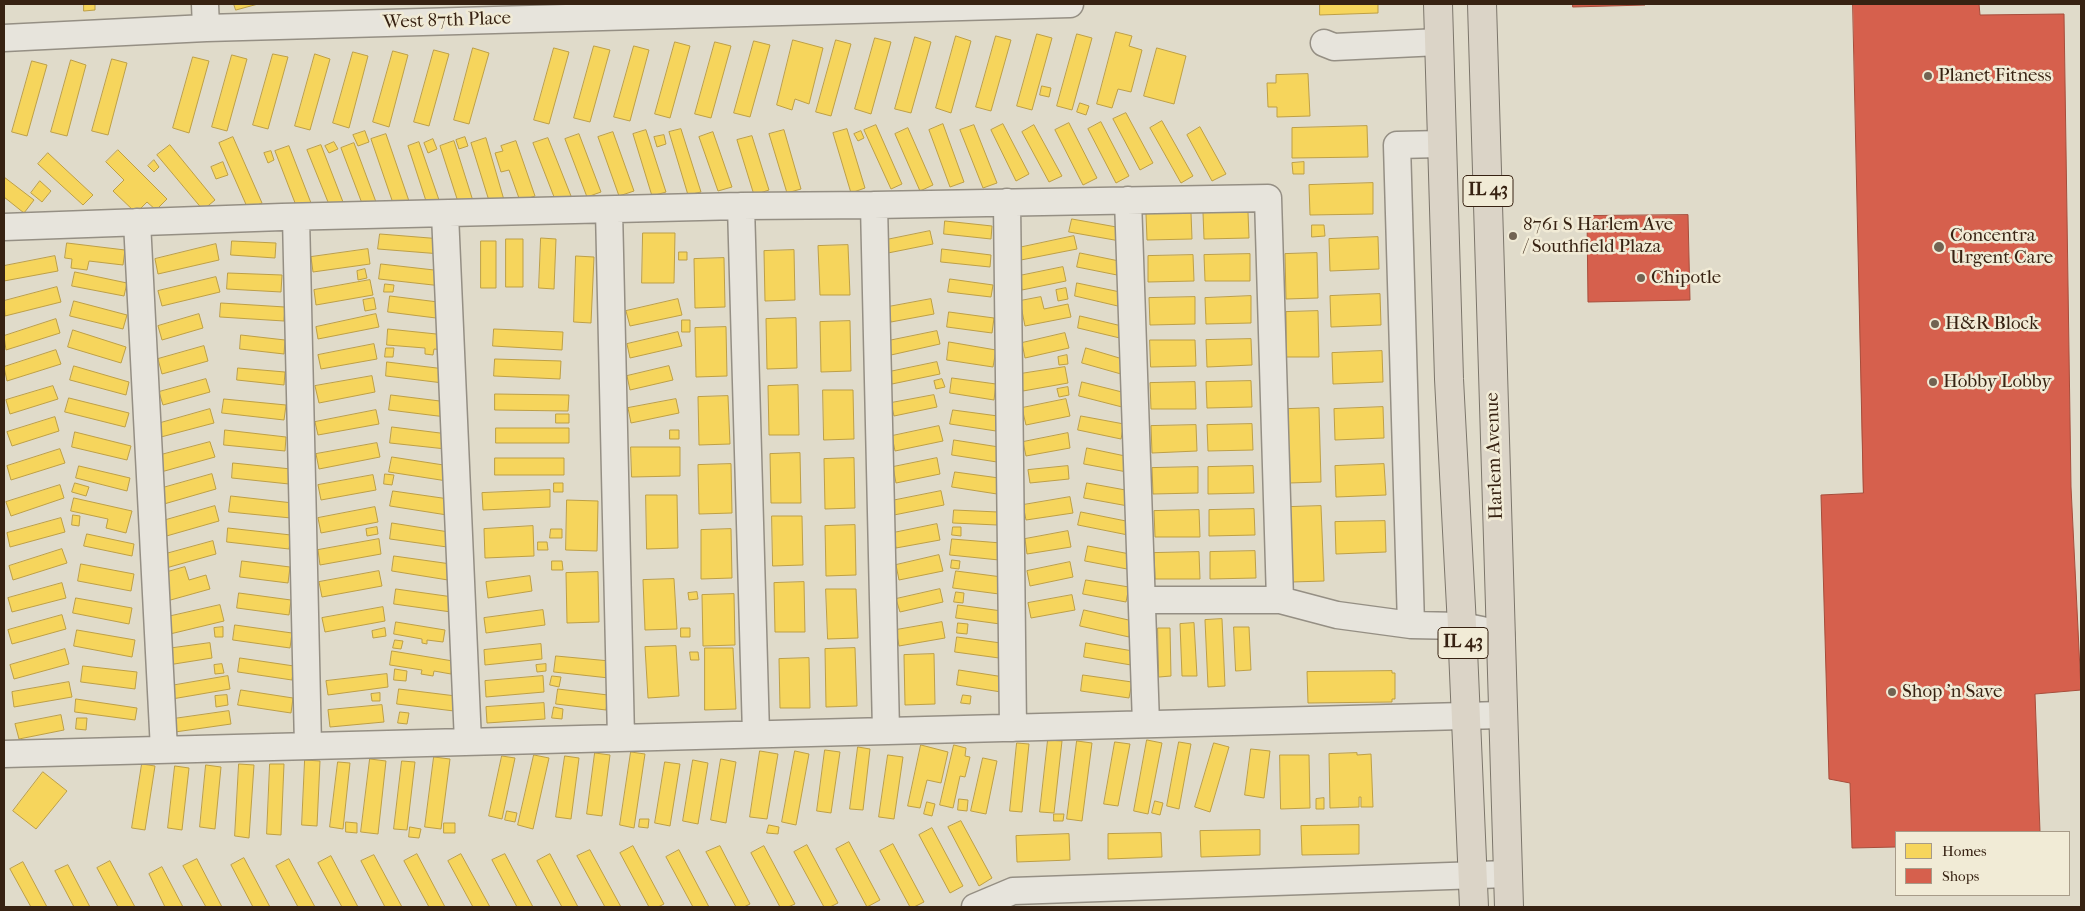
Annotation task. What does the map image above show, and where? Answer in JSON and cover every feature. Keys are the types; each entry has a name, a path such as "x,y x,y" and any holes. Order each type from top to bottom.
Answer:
{"main road":[{"name":"IL 43","path":"1438,4 1449,379 1474,907"},
{"name":"Harlem Avenue","path":"1482,4 1509,907"}],"street":[{"name":"West 87th Place","path":"4,38 206,16 1070,4"},
{"path":"1324,43 1334,47 1439,42"},
{"path":"1411,625 1397,145 1442,144"},
{"path":"4,227 296,217 741,206 1268,198 1280,600"},
{"path":"1128,200 1146,724"},
{"path":"1008,202 1013,728"},
{"path":"874,205 886,731"},
{"path":"741,206 756,734"},
{"path":"608,210 621,738"},
{"path":"445,214 468,742"},
{"path":"296,217 308,746"},
{"path":"138,222 164,750"},
{"path":"1142,600 1280,600 1337,615 1411,625 1462,626 1501,634"},
{"path":"4,754 1502,715"},
{"path":"975,907 1013,891 1508,874"}],"building: Homes":[{"path":"84,4 95,4 95,10 84,11"},
{"path":"234,4 258,4 236,10"},
{"path":"1320,4 1378,4 1378,13 1320,15"},
{"path":"1116,32 1132,36 1129,46 1142,50 1131,92 1118,89 1112,108 1097,104"},
{"path":"1037,34 1052,38 1032,110 1017,106"},
{"path":"1077,34 1092,38 1072,110 1057,106"},
{"path":"956,36 971,41 951,113 936,108"},
{"path":"996,36 1011,40 991,111 976,107"},
{"path":"915,37 931,42 911,113 895,109"},
{"path":"875,38 891,42 871,114 855,109"},
{"path":"793,40 823,48 809,104 795,99 792,110 777,105"},
{"path":"836,40 851,44 831,116 816,112"},
{"path":"754,41 770,45 750,117 734,113"},
{"path":"675,42 690,46 670,118 655,114"},
{"path":"715,42 731,46 711,118 695,114"},
{"path":"594,46 610,50 590,122 574,118"},
{"path":"634,46 649,50 630,121 614,117"},
{"path":"473,48 489,53 469,124 454,120"},
{"path":"554,48 569,52 549,124 534,120"},
{"path":"1157,48 1186,56 1174,104 1144,96"},
{"path":"434,50 449,54 429,126 414,122"},
{"path":"393,51 408,55 389,127 373,122"},
{"path":"353,52 368,56 349,128 333,123"},
{"path":"273,54 288,57 268,129 253,125"},
{"path":"315,54 330,59 310,130 295,126"},
{"path":"232,55 247,59 227,131 212,127"},
{"path":"193,57 209,61 189,133 173,128"},
{"path":"112,59 127,63 108,135 92,131"},
{"path":"71,60 86,65 67,136 51,132"},
{"path":"32,61 47,65 27,136 12,132"},
{"path":"1308,74 1310,116 1277,117 1277,107 1268,107 1267,83 1276,83 1276,75"},
{"path":"1042,86 1051,88 1049,97 1040,95"},
{"path":"1080,103 1089,106 1086,115 1077,112"},
{"path":"1126,113 1153,163 1140,170 1113,119"},
{"path":"1162,121 1193,176 1181,183 1150,128"},
{"path":"1101,122 1129,176 1116,183 1088,129"},
{"path":"1069,123 1097,178 1083,185 1055,130"},
{"path":"943,124 964,182 950,187 929,130"},
{"path":"1003,124 1029,174 1016,181 991,130"},
{"path":"876,125 902,184 891,189 864,130"},
{"path":"974,125 997,183 983,188 960,130"},
{"path":"1034,125 1062,176 1049,182 1022,132"},
{"path":"1367,126 1368,157 1292,158 1292,128"},
{"path":"1200,127 1226,174 1212,181 1187,135"},
{"path":"908,128 933,185 920,191 895,134"},
{"path":"681,129 701,192 688,195 669,132"},
{"path":"847,129 865,188 851,193 833,133"},
{"path":"646,130 666,192 652,196 633,134"},
{"path":"784,130 801,189 787,193 769,134"},
{"path":"365,131 369,142 358,146 353,135"},
{"path":"861,131 864,138 858,141 854,134"},
{"path":"613,132 634,191 619,196 598,137"},
{"path":"713,132 732,187 718,191 699,137"},
{"path":"386,134 410,204 395,209 371,139"},
{"path":"579,134 601,192 587,197 565,139"},
{"path":"664,135 666,144 657,147 654,137"},
{"path":"752,136 769,190 754,195 737,140"},
{"path":"233,137 262,203 248,209 219,143"},
{"path":"465,137 468,146 459,149 456,140"},
{"path":"486,138 504,200 490,204 471,143"},
{"path":"548,138 571,196 556,202 533,143"},
{"path":"433,139 437,149 428,153 424,143"},
{"path":"454,141 473,201 459,205 440,146"},
{"path":"516,141 535,196 520,201 509,170 501,172 495,153 503,151 501,146"},
{"path":"334,142 338,149 329,153 325,146"},
{"path":"419,142 439,200 427,204 408,146"},
{"path":"354,143 376,202 363,206 341,148"},
{"path":"170,145 215,200 203,210 157,155"},
{"path":"321,145 343,202 330,207 307,150"},
{"path":"289,146 311,203 297,208 275,151"},
{"path":"118,150 167,199 156,210 147,202 136,213 113,191 124,180 106,162"},
{"path":"271,151 274,160 268,163 264,153"},
{"path":"48,153 93,195 83,205 38,164"},
{"path":"154,160 159,167 154,172 148,166"},
{"path":"223,162 228,175 216,179 211,167"},
{"path":"1304,162 1304,174 1293,174 1292,163"},
{"path":"4,177 34,200 24,213 4,197"},
{"path":"40,181 51,191 42,202 31,193"},
{"path":"1373,183 1373,214 1310,215 1309,185"},
{"path":"1248,212 1249,238 1204,239 1203,213"},
{"path":"1191,213 1192,239 1147,240 1146,214"},
{"path":"1072,219 1122,228 1120,241 1069,232"},
{"path":"945,221 992,226 991,239 944,234"},
{"path":"1312,225 1324,225 1325,236 1312,237"},
{"path":"930,231 933,244 888,253 886,240"},
{"path":"643,233 675,233 674,283 642,283"},
{"path":"380,234 442,239 441,254 378,249"},
{"path":"1074,236 1077,249 1021,260 1018,248"},
{"path":"1378,237 1379,269 1330,271 1329,239"},
{"path":"541,238 556,239 554,289 539,288"},
{"path":"506,239 523,239 523,287 506,287"},
{"path":"232,241 276,243 275,258 231,255"},
{"path":"481,241 496,241 496,288 481,288"},
{"path":"67,243 125,250 123,265 89,261 87,270 71,268 72,259 65,258"},
{"path":"216,244 219,260 158,274 155,259"},
{"path":"848,245 850,295 820,295 818,246"},
{"path":"368,249 370,264 313,272 311,257"},
{"path":"942,249 991,255 990,267 941,262"},
{"path":"794,250 795,300 765,301 764,251"},
{"path":"679,252 687,252 687,260 679,260"},
{"path":"1080,253 1124,262 1122,276 1077,267"},
{"path":"1317,253 1318,298 1286,299 1285,254"},
{"path":"1250,254 1250,281 1205,281 1204,255"},
{"path":"1193,255 1194,281 1148,282 1148,256"},
{"path":"55,256 58,271 4,281 4,266"},
{"path":"576,256 594,257 591,323 574,322"},
{"path":"724,258 725,307 695,308 694,259"},
{"path":"381,264 443,271 442,286 379,279"},
{"path":"1063,267 1066,281 1022,290 1019,276"},
{"path":"365,269 367,278 358,280 357,271"},
{"path":"75,272 127,283 124,296 72,286"},
{"path":"228,273 282,275 281,292 227,289"},
{"path":"216,277 220,292 162,306 158,291"},
{"path":"950,279 993,285 991,297 948,292"},
{"path":"370,280 373,295 316,305 314,290"},
{"path":"1077,283 1125,293 1122,307 1075,296"},
{"path":"385,284 394,285 393,292 384,292"},
{"path":"57,287 61,302 5,316 4,301"},
{"path":"1066,288 1068,299 1058,301 1056,290"},
{"path":"1380,294 1381,325 1331,327 1330,296"},
{"path":"390,296 446,303 444,319 388,312"},
{"path":"1251,296 1251,323 1206,324 1205,298"},
{"path":"1041,297 1044,309 1068,304 1071,317 1025,326 1020,301"},
{"path":"1195,297 1195,324 1150,325 1149,298"},
{"path":"374,298 376,309 365,311 363,300"},
{"path":"678,299 682,315 630,326 626,311"},
{"path":"931,299 934,314 891,322 888,307"},
{"path":"74,301 127,315 123,329 70,316"},
{"path":"221,303 285,307 284,321 220,317"},
{"path":"1318,311 1319,357 1286,357 1286,312"},
{"path":"949,312 994,318 992,333 947,327"},
{"path":"199,314 203,328 162,340 158,326"},
{"path":"376,314 379,327 318,339 316,327"},
{"path":"1080,316 1126,327 1124,339 1078,328"},
{"path":"796,318 797,368 767,369 766,319"},
{"path":"56,319 60,333 6,350 4,336"},
{"path":"682,320 690,320 690,332 682,332"},
{"path":"850,321 851,371 821,372 820,322"},
{"path":"726,327 727,376 696,377 695,328"},
{"path":"388,329 446,335 445,350 434,349 433,355 425,354 425,348 387,345"},
{"path":"494,329 563,332 562,350 493,346"},
{"path":"73,330 126,347 121,363 68,347"},
{"path":"937,331 940,344 891,355 888,341"},
{"path":"678,332 682,346 630,358 627,344"},
{"path":"1065,333 1069,348 1025,358 1022,343"},
{"path":"241,335 285,340 284,354 240,349"},
{"path":"1251,339 1252,365 1207,367 1206,340"},
{"path":"1150,340 1195,340 1196,366 1151,367"},
{"path":"949,342 996,350 993,367 947,360"},
{"path":"374,344 377,359 321,369 318,355"},
{"path":"204,346 208,361 162,374 158,359"},
{"path":"386,348 394,348 393,357 385,357"},
{"path":"1086,348 1126,360 1121,374 1082,363"},
{"path":"56,350 61,364 7,381 4,367"},
{"path":"1382,351 1383,382 1333,384 1332,353"},
{"path":"1067,355 1068,364 1059,365 1058,357"},
{"path":"495,359 561,361 560,379 494,376"},
{"path":"387,362 445,369 443,383 386,376"},
{"path":"937,362 940,374 892,384 889,372"},
{"path":"74,366 129,382 126,395 70,380"},
{"path":"669,366 673,380 630,390 627,376"},
{"path":"1065,367 1068,383 1023,391 1020,374"},
{"path":"238,368 285,372 284,385 237,380"},
{"path":"372,376 375,392 319,403 315,386"},
{"path":"952,378 996,384 994,400 950,393"},
{"path":"206,379 210,392 163,405 159,392"},
{"path":"942,379 945,387 936,389 934,381"},
{"path":"1251,381 1252,407 1207,408 1206,382"},
{"path":"1082,382 1126,393 1122,407 1079,396"},
{"path":"1195,382 1196,409 1151,409 1150,383"},
{"path":"798,385 799,435 769,435 768,386"},
{"path":"53,386 58,399 10,414 6,400"},
{"path":"1068,387 1069,395 1059,397 1057,389"},
{"path":"823,390 853,390 854,439 824,440"},
{"path":"495,394 569,395 568,411 495,410"},
{"path":"391,395 448,402 446,417 389,410"},
{"path":"934,395 937,407 894,416 891,403"},
{"path":"728,396 730,444 699,445 698,397"},
{"path":"69,398 129,413 125,427 65,412"},
{"path":"224,399 286,405 284,420 222,413"},
{"path":"676,399 679,413 631,423 628,408"},
{"path":"1066,399 1070,416 1026,425 1022,408"},
{"path":"1383,407 1384,438 1335,440 1334,409"},
{"path":"1319,408 1321,482 1289,483 1288,409"},
{"path":"210,409 214,423 161,437 157,424"},
{"path":"376,410 379,424 318,435 315,422"},
{"path":"953,410 998,416 996,431 950,424"},
{"path":"556,414 569,414 569,423 556,423"},
{"path":"1081,416 1124,424 1121,439 1078,430"},
{"path":"55,417 59,431 12,446 7,432"},
{"path":"1252,424 1253,450 1208,451 1207,425"},
{"path":"1196,425 1197,451 1152,453 1151,426"},
{"path":"939,426 943,441 895,451 892,436"},
{"path":"392,427 448,434 446,449 390,443"},
{"path":"496,428 569,428 569,443 496,443"},
{"path":"225,430 286,437 285,451 224,445"},
{"path":"670,430 679,430 679,439 670,439"},
{"path":"75,432 131,446 127,460 72,447"},
{"path":"1068,433 1070,448 1026,456 1023,442"},
{"path":"954,440 999,447 997,462 952,455"},
{"path":"210,442 215,457 161,472 157,456"},
{"path":"377,443 380,457 319,469 316,454"},
{"path":"631,447 680,447 680,476 632,477"},
{"path":"1087,448 1130,457 1127,472 1084,464"},
{"path":"60,449 65,463 11,480 7,466"},
{"path":"800,453 801,503 771,503 770,454"},
{"path":"392,457 450,466 447,481 389,472"},
{"path":"495,458 564,458 564,475 495,475"},
{"path":"854,458 855,508 825,509 824,459"},
{"path":"937,458 940,474 896,483 893,467"},
{"path":"233,463 291,469 289,484 232,478"},
{"path":"731,464 732,513 699,514 698,465"},
{"path":"1384,464 1386,495 1336,497 1335,466"},
{"path":"79,466 130,478 127,491 76,478"},
{"path":"1068,466 1069,479 1030,483 1028,470"},
{"path":"1253,466 1254,493 1208,494 1208,467"},
{"path":"1198,467 1198,493 1153,494 1152,468"},
{"path":"955,472 999,478 997,494 952,487"},
{"path":"212,474 216,489 164,504 159,489"},
{"path":"385,474 394,475 392,485 384,484"},
{"path":"373,475 376,490 321,500 318,485"},
{"path":"75,483 89,487 86,496 72,492"},
{"path":"554,483 563,483 563,492 554,492"},
{"path":"1087,483 1131,491 1128,506 1084,498"},
{"path":"60,485 64,498 11,516 6,502"},
{"path":"550,490 550,507 483,510 482,493"},
{"path":"393,491 449,499 447,515 390,506"},
{"path":"941,491 944,505 894,515 891,501"},
{"path":"646,495 677,495 678,548 647,549"},
{"path":"231,496 293,503 291,518 229,512"},
{"path":"1070,497 1073,513 1026,520 1023,505"},
{"path":"74,498 132,511 126,533 106,528 108,519 71,511"},
{"path":"567,500 598,501 597,551 566,550"},
{"path":"215,506 219,521 163,537 159,522"},
{"path":"1321,506 1324,581 1292,582 1290,507"},
{"path":"375,507 378,522 321,533 318,518"},
{"path":"1254,509 1255,535 1209,536 1209,510"},
{"path":"954,510 998,512 997,525 953,523"},
{"path":"1199,510 1200,537 1155,537 1154,511"},
{"path":"1081,512 1131,522 1128,535 1078,525"},
{"path":"73,515 80,516 79,526 72,525"},
{"path":"772,516 802,516 803,565 773,566"},
{"path":"61,518 65,532 10,547 7,533"},
{"path":"1385,521 1386,552 1336,554 1335,522"},
{"path":"392,523 449,532 447,547 390,539"},
{"path":"937,524 940,540 896,548 893,533"},
{"path":"855,525 856,575 826,576 825,526"},
{"path":"533,526 534,556 485,558 484,529"},
{"path":"377,527 378,534 367,536 366,529"},
{"path":"953,527 961,527 961,536 952,535"},
{"path":"228,528 291,535 289,549 227,542"},
{"path":"551,529 562,529 562,538 550,538"},
{"path":"731,529 732,578 701,579 701,530"},
{"path":"1068,531 1071,547 1027,554 1025,539"},
{"path":"87,534 134,544 132,556 84,546"},
{"path":"379,539 381,554 320,565 318,550"},
{"path":"952,539 1001,543 999,560 950,555"},
{"path":"213,541 216,554 166,568 162,555"},
{"path":"538,542 547,542 548,550 538,550"},
{"path":"1088,546 1130,554 1127,569 1085,561"},
{"path":"62,549 67,563 13,580 9,566"},
{"path":"1255,551 1256,578 1210,579 1210,552"},
{"path":"1199,552 1200,579 1155,579 1154,553"},
{"path":"939,555 943,571 899,580 896,565"},
{"path":"394,556 451,564 448,580 392,571"},
{"path":"952,560 960,561 959,569 951,568"},
{"path":"242,561 290,567 288,583 240,577"},
{"path":"552,561 562,561 563,570 552,570"},
{"path":"1070,562 1073,577 1030,586 1027,571"},
{"path":"81,564 134,574 131,591 78,581"},
{"path":"185,567 189,580 206,575 210,589 167,601 164,573"},
{"path":"379,571 382,586 322,597 319,582"},
{"path":"956,571 1002,577 999,594 953,588"},
{"path":"598,572 599,622 567,623 566,573"},
{"path":"530,576 532,591 488,598 486,582"},
{"path":"674,579 677,629 645,630 643,580"},
{"path":"1086,580 1129,587 1126,602 1083,594"},
{"path":"804,582 805,632 775,632 774,583"},
{"path":"62,583 66,598 12,612 8,598"},
{"path":"396,589 453,597 451,612 394,604"},
{"path":"826,589 856,589 858,638 828,639"},
{"path":"940,589 943,602 900,612 896,599"},
{"path":"697,592 698,599 689,600 688,593"},
{"path":"956,592 964,593 963,603 954,602"},
{"path":"239,593 291,600 289,615 237,608"},
{"path":"734,594 735,645 703,646 702,595"},
{"path":"1072,595 1075,610 1031,618 1028,603"},
{"path":"76,598 132,608 129,624 73,613"},
{"path":"220,605 224,621 170,634 167,617"},
{"path":"958,605 1002,611 1000,624 956,618"},
{"path":"383,607 385,621 325,632 322,618"},
{"path":"543,610 545,625 486,633 484,618"},
{"path":"1084,610 1133,621 1129,637 1080,626"},
{"path":"62,615 66,629 12,644 8,630"},
{"path":"1222,619 1225,686 1208,687 1205,620"},
{"path":"396,622 445,630 443,642 427,640 427,644 422,643 422,639 394,634"},
{"path":"942,622 945,638 899,646 896,630"},
{"path":"958,623 968,624 967,634 957,633"},
{"path":"1194,623 1197,676 1182,676 1180,624"},
{"path":"235,625 292,633 290,648 233,640"},
{"path":"223,627 223,637 215,637 214,628"},
{"path":"1234,627 1249,627 1251,670 1236,671"},
{"path":"385,628 386,636 373,638 372,631"},
{"path":"681,628 690,628 690,637 681,637"},
{"path":"1158,628 1170,628 1171,676 1159,677"},
{"path":"77,630 135,640 132,657 74,646"},
{"path":"957,637 1001,643 999,658 955,652"},
{"path":"395,640 403,641 401,649 393,648"},
{"path":"210,643 212,658 168,665 166,649"},
{"path":"1086,643 1133,651 1131,665 1084,657"},
{"path":"541,644 542,659 485,665 484,650"},
{"path":"676,646 679,696 648,698 645,647"},
{"path":"705,648 733,648 736,709 705,710"},
{"path":"855,648 857,706 826,707 825,649"},
{"path":"65,649 69,664 14,679 10,665"},
{"path":"392,651 453,661 451,674 434,671 433,676 421,674 422,670 390,665"},
{"path":"690,652 698,652 699,660 691,660"},
{"path":"934,654 935,704 905,705 904,655"},
{"path":"556,656 610,661 609,678 554,672"},
{"path":"240,658 294,666 292,680 238,672"},
{"path":"809,658 810,708 780,708 779,659"},
{"path":"222,664 224,673 215,674 214,665"},
{"path":"546,664 546,671 537,672 536,665"},
{"path":"83,666 137,672 135,689 81,682"},
{"path":"395,669 407,671 406,681 394,680"},
{"path":"959,670 1004,677 1001,692 957,685"},
{"path":"1392,671 1392,673 1395,673 1395,699 1392,699 1392,702 1308,703 1307,672"},
{"path":"387,674 388,687 328,695 326,681"},
{"path":"1083,675 1132,682 1129,698 1081,691"},
{"path":"228,676 230,689 172,699 170,686"},
{"path":"543,676 544,692 486,697 485,681"},
{"path":"552,676 561,677 559,687 550,685"},
{"path":"69,682 72,697 14,707 12,692"},
{"path":"399,689 456,696 454,711 397,704"},
{"path":"558,689 608,695 606,710 556,704"},
{"path":"241,690 293,698 291,713 238,705"},
{"path":"380,693 380,701 372,701 371,694"},
{"path":"227,695 228,705 216,707 215,696"},
{"path":"963,695 971,696 970,704 961,703"},
{"path":"76,699 137,708 135,720 75,712"},
{"path":"544,703 545,719 487,723 486,707"},
{"path":"382,705 384,722 330,727 328,710"},
{"path":"554,707 563,709 562,719 552,718"},
{"path":"229,711 231,724 175,732 173,719"},
{"path":"400,712 409,713 407,724 398,723"},
{"path":"61,715 64,730 19,739 15,724"},
{"path":"77,718 87,718 86,730 76,729"},
{"path":"1048,740 1062,741 1054,813 1040,812"},
{"path":"1147,740 1162,743 1148,814 1134,811"},
{"path":"1077,741 1092,743 1082,821 1067,819"},
{"path":"1115,742 1130,744 1118,806 1104,804"},
{"path":"1179,742 1191,744 1179,809 1167,806"},
{"path":"1017,743 1029,744 1022,812 1010,811"},
{"path":"1214,743 1229,747 1210,812 1195,807"},
{"path":"921,745 948,752 941,783 927,780 920,808 908,806"},
{"path":"954,745 966,748 965,756 970,757 965,777 960,776 953,808 940,805"},
{"path":"858,747 870,749 863,810 850,809"},
{"path":"1251,749 1270,751 1264,798 1245,795"},
{"path":"825,750 840,752 831,813 817,811"},
{"path":"760,751 778,754 767,819 750,817"},
{"path":"795,751 809,754 796,825 782,822"},
{"path":"631,752 645,754 634,828 620,825"},
{"path":"595,753 610,755 602,816 587,814"},
{"path":"1357,753 1357,755 1371,754 1373,807 1361,807 1361,797 1359,797 1359,807 1330,808 1329,754"},
{"path":"534,755 549,758 533,829 518,825"},
{"path":"888,755 903,757 894,819 879,817"},
{"path":"1280,755 1309,755 1310,808 1281,809"},
{"path":"502,756 515,758 502,819 489,816"},
{"path":"565,756 579,758 571,819 556,817"},
{"path":"434,757 450,759 441,829 425,827"},
{"path":"983,758 997,761 986,814 971,811"},
{"path":"370,759 386,761 378,834 361,832"},
{"path":"721,759 736,762 726,823 711,820"},
{"path":"305,760 320,761 317,826 302,825"},
{"path":"693,760 708,763 698,824 683,821"},
{"path":"402,761 415,762 407,830 394,829"},
{"path":"338,762 350,763 343,829 330,827"},
{"path":"665,762 680,764 670,826 655,823"},
{"path":"142,764 155,766 145,830 132,828"},
{"path":"239,764 254,765 249,838 235,836"},
{"path":"270,764 284,764 281,835 267,834"},
{"path":"206,765 221,767 215,829 200,827"},
{"path":"175,766 189,768 182,830 168,828"},
{"path":"43,772 67,791 36,829 13,811"},
{"path":"1324,798 1324,809 1316,809 1316,799"},
{"path":"959,799 968,800 967,811 958,810"},
{"path":"1155,801 1163,803 1160,815 1152,813"},
{"path":"927,802 935,804 932,816 924,814"},
{"path":"507,811 517,813 515,822 505,820"},
{"path":"1054,814 1064,814 1063,821 1054,821"},
{"path":"640,819 649,819 648,828 639,827"},
{"path":"961,821 992,878 979,886 948,827"},
{"path":"346,822 357,823 357,833 346,832"},
{"path":"444,823 455,823 455,833 444,833"},
{"path":"769,825 779,827 778,834 767,833"},
{"path":"1359,825 1359,854 1302,855 1301,826"},
{"path":"410,827 421,829 419,838 409,837"},
{"path":"932,828 963,886 950,893 919,835"},
{"path":"1260,830 1260,855 1201,857 1200,831"},
{"path":"1161,833 1162,857 1108,859 1108,834"},
{"path":"1069,834 1070,860 1017,862 1016,836"},
{"path":"849,842 880,900 867,907 836,849"},
{"path":"893,844 924,902 914,907 910,907 880,851"},
{"path":"807,845 838,903 830,907 824,907 794,852"},
{"path":"633,846 664,904 658,907 649,907 620,853"},
{"path":"720,846 750,904 744,907 736,907 706,852"},
{"path":"764,846 795,904 788,907 780,907 751,853"},
{"path":"590,850 621,907 605,907 577,856"},
{"path":"679,850 709,907 693,907 666,857"},
{"path":"417,854 445,907 429,907 404,861"},
{"path":"461,854 490,907 473,907 448,861"},
{"path":"505,854 533,907 517,907 492,860"},
{"path":"550,854 578,907 562,907 537,861"},
{"path":"374,855 402,907 385,907 361,861"},
{"path":"331,856 358,907 342,907 318,863"},
{"path":"244,858 270,907 253,907 231,865"},
{"path":"197,859 222,907 206,907 183,866"},
{"path":"289,859 315,907 298,907 276,866"},
{"path":"110,861 135,907 118,907 97,868"},
{"path":"23,862 47,907 31,907 10,869"},
{"path":"68,865 90,907 74,907 55,871"},
{"path":"162,867 183,907 165,907 149,874"}],"building: Shops":[{"path":"1573,4 1645,4 1645,5 1573,7"},
{"path":"1853,4 1979,4 1980,15 2064,14 2071,487 2081,690 2035,694 2040,831 1895,831 1895,847 1852,848 1850,783 1829,779 1821,495 1863,493"},
{"path":"1688,215 1690,300 1588,302 1587,216"}],"place":[{"name":"Planet Fitness","path":"1928,76"},
{"name":"8761 S Harlem Ave / Southfield Plaza","path":"1513,236"},
{"name":"Concentra Urgent Care","path":"1939,247"},
{"name":"Chipotle","path":"1641,278"},
{"name":"H&R Block","path":"1935,324"},
{"name":"Hobby Lobby","path":"1933,382"},
{"name":"Shop 'n Save","path":"1892,692"}]}
